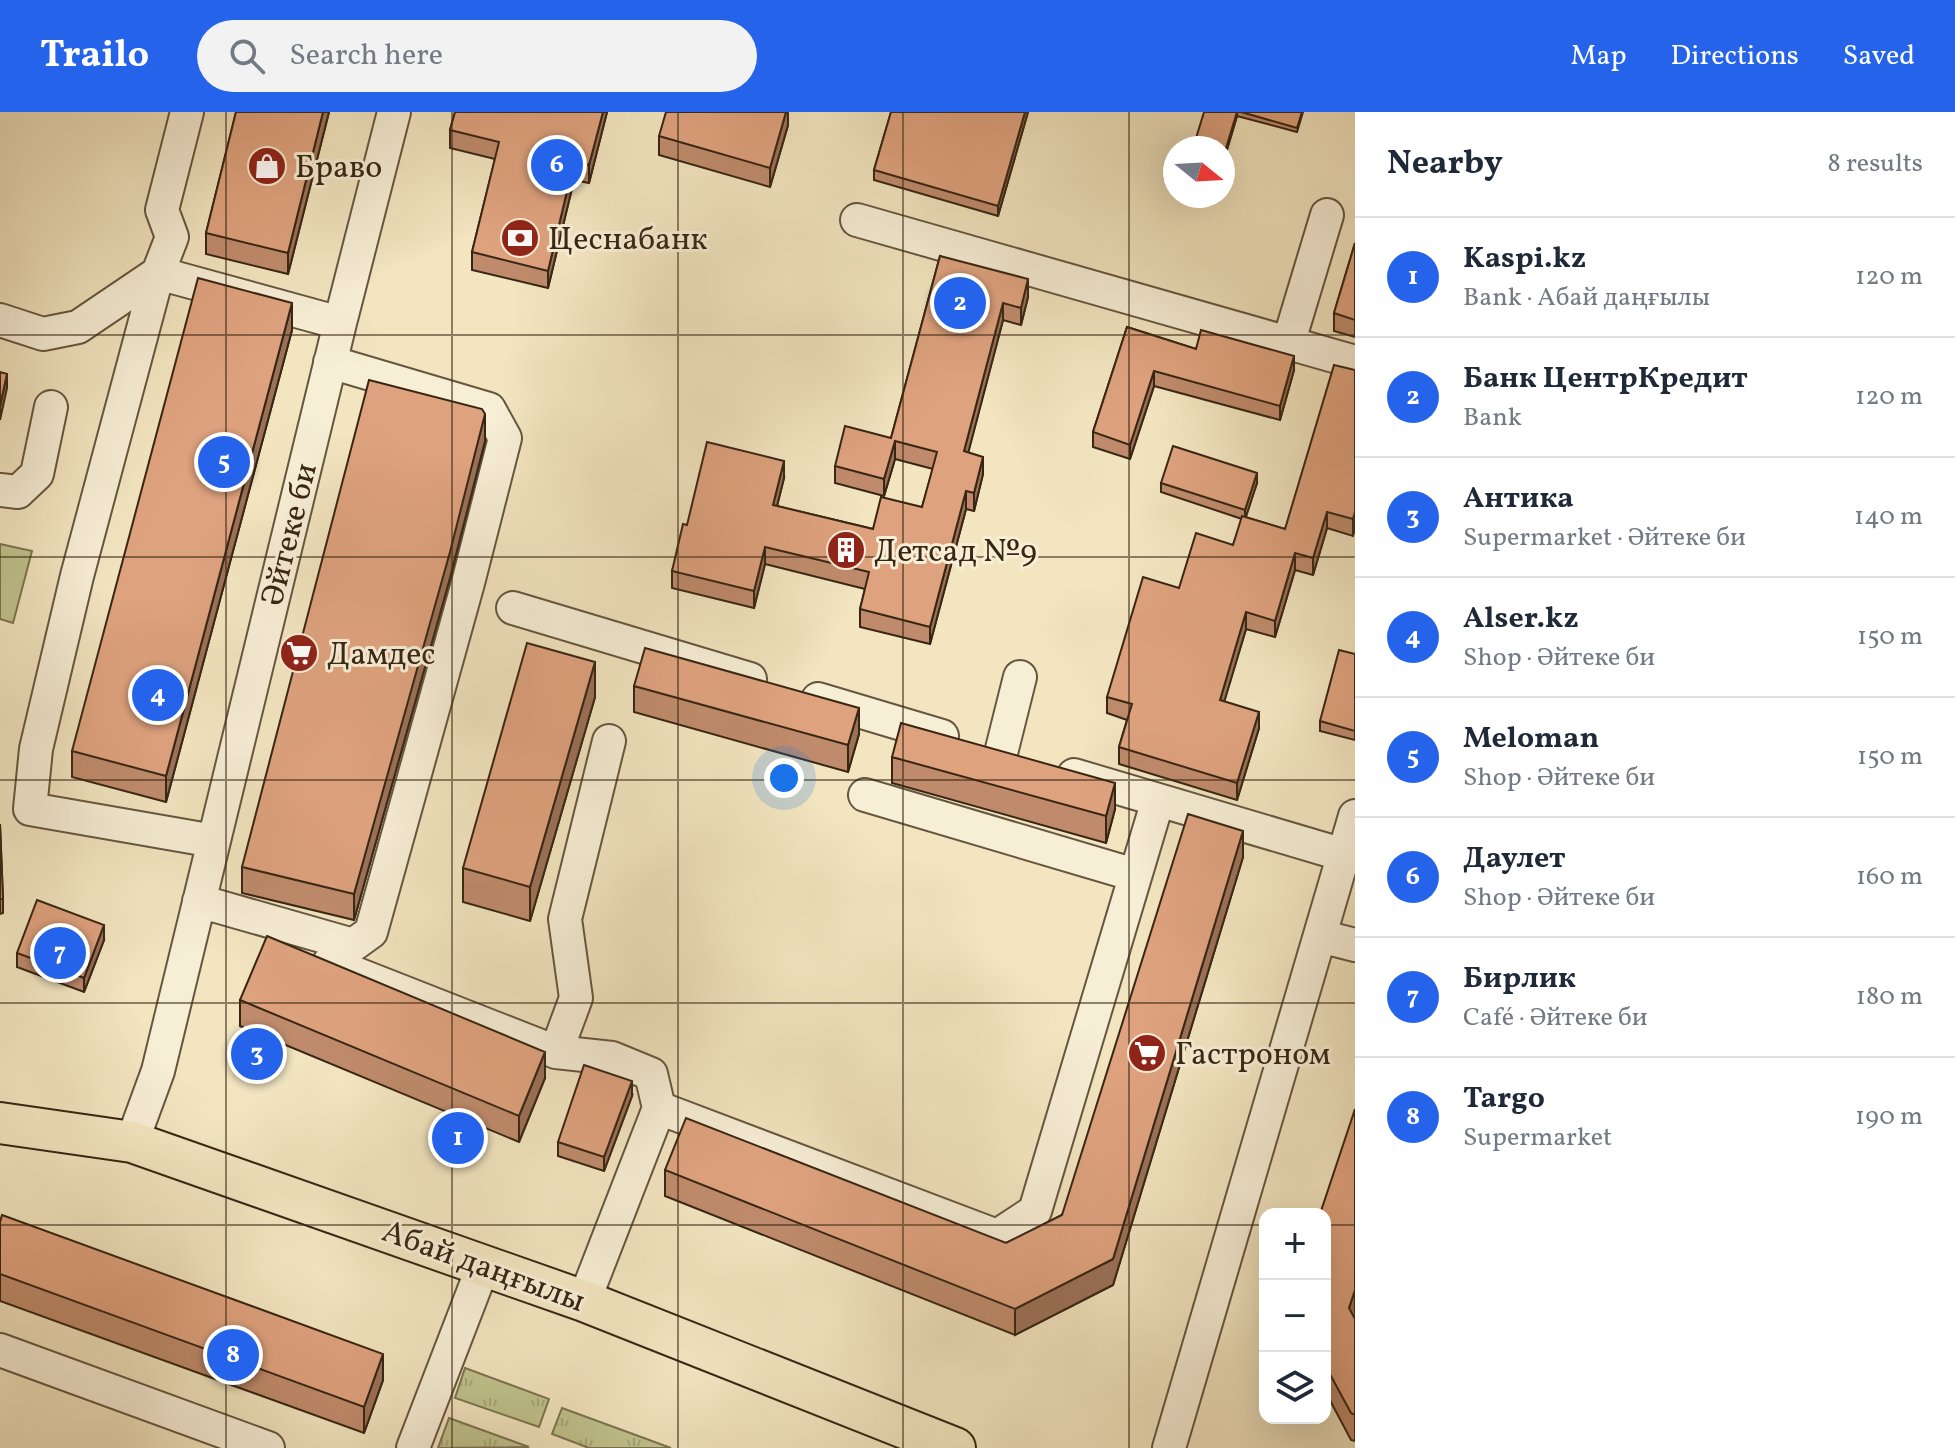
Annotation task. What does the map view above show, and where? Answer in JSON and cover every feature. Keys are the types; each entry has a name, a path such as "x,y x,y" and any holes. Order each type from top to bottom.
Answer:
{"main road":[{"name":"Абай даңғылы","path":"0,1123 132,1142 584,1301 955,1448"}],"street":[{"path":"187,112 162,210 172,237 158,273 63,633 36,749 30,809 214,841"},
{"name":"Әйтеке би","path":"132,1142 158,1071 330,362 394,112"},
{"path":"1289,341 1327,215"},
{"path":"857,220 1355,362"},
{"path":"0,320 43,334 78,327 158,273 340,323"},
{"path":"199,901 353,945 371,932 505,438 489,409 330,362"},
{"path":"0,490 18,492 37,474 51,407"},
{"path":"513,608 1344,855"},
{"path":"1020,677 1025,760"},
{"path":"556,1052 576,998 565,919 609,741"},
{"path":"865,795 1135,875"},
{"path":"659,1108 997,1236 1035,1211 1158,800"},
{"path":"1169,1448 1355,816"},
{"path":"1320,936 1355,945"},
{"path":"318,959 556,1052 612,1058 651,1074 659,1108 584,1301"},
{"path":"413,1448 484,1264"},
{"path":"0,1350 268,1448"}],"green space":[{"path":"0,544 32,551 13,623 0,619"},
{"path":"465,1368 549,1399 539,1427 455,1398"},
{"path":"562,1408 671,1448 589,1448 552,1434"},
{"path":"449,1418 529,1447 438,1448"}],"building":[{"path":"236,112 323,112 288,253 206,233"},
{"path":"455,112 603,112 589,165 574,162 548,271 472,252 499,142 450,130"},
{"path":"666,112 786,112 770,168 659,136"},
{"path":"891,112 1025,112 998,206 874,170"},
{"path":"1204,112 1237,112 1230,136 1197,136"},
{"path":"1241,112 1302,112 1297,128"},
{"path":"1355,243 1355,320 1334,313"},
{"path":"940,256 1028,279 1021,308 1003,303 964,451 983,457 974,493 966,491 930,627 860,609 869,572 765,547 754,591 672,571 683,524 687,525 707,442 784,461 773,505 873,529 881,497 922,507 937,452 895,441 884,479 835,466 845,426 891,438"},
{"path":"198,278 292,303 166,776 72,751"},
{"path":"1127,327 1196,349 1201,330 1294,356 1280,406 1154,371 1130,445 1093,432"},
{"path":"1334,365 1355,370 1355,512 1353,519 1327,512 1313,558 1295,553 1275,621 1246,612 1220,700 1259,712 1237,783 1119,747 1132,704 1107,697 1143,577 1179,588 1196,533 1233,545 1242,516 1285,529"},
{"path":"0,372 7,374 0,406"},
{"path":"369,380 482,409 485,414 450,552 354,894 242,867"},
{"path":"1173,446 1257,473 1245,510 1161,483"},
{"path":"527,643 595,662 530,887 463,868"},
{"path":"645,648 859,708 848,745 634,686"},
{"path":"1339,650 1355,654 1355,731 1320,721"},
{"path":"901,723 1115,783 1106,816 892,757"},
{"path":"1188,814 1243,831 1113,1259 1015,1309 665,1170 686,1118 1006,1243 1062,1215"},
{"path":"0,824 3,899 0,899"},
{"path":"37,900 104,925 84,978 17,953"},
{"path":"267,936 545,1052 519,1116 240,1000"},
{"path":"584,1065 632,1081 604,1157 558,1142"},
{"path":"1355,1109 1355,1290 1349,1308 1355,1319 1355,1415 1331,1376 1331,1208 1322,1208"},
{"path":"2,1215 383,1354 364,1407 0,1274"}],"place":[{"name":"Даулет","path":"557,165"},
{"name":"Браво","path":"267,166"},
{"name":"Цеснабанк","path":"520,238"},
{"name":"Банк ЦентрКредит","path":"960,303"},
{"name":"Meloman","path":"224,462"},
{"name":"Детсад №9","path":"846,550"},
{"name":"Дамдес","path":"299,653"},
{"name":"Alser.kz","path":"158,695"},
{"name":"Бирлик","path":"60,953"},
{"name":"Гастроном","path":"1147,1053"},
{"name":"Антика","path":"257,1054"},
{"name":"Kaspi.kz","path":"458,1138"},
{"name":"Targo","path":"233,1355"}]}
